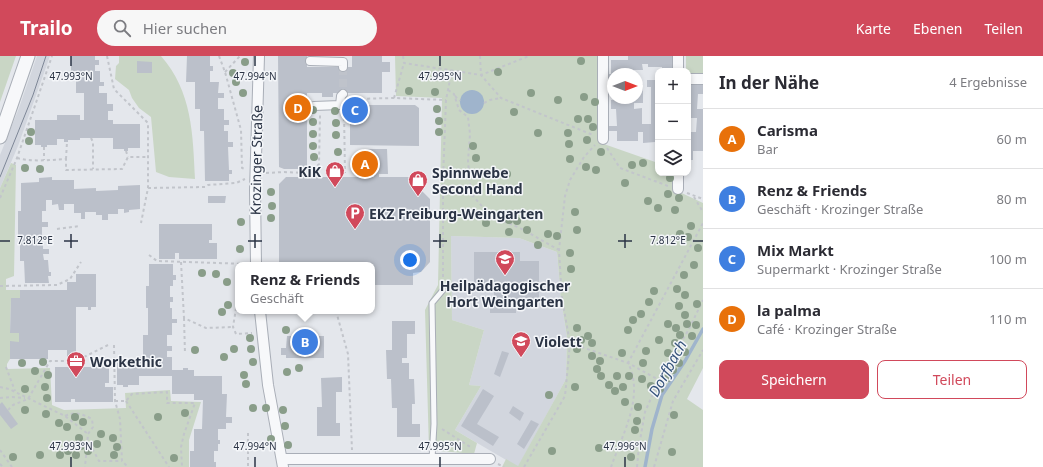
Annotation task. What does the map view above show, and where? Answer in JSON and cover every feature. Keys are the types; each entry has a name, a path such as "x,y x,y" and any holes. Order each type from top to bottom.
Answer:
{"street":[{"path":"0,138 28,56"},
{"name":"Krozinger Straße","path":"256,262 252,176 259,56"},
{"path":"603,56 603,139"},
{"path":"678,56 678,68"},
{"path":"310,61 343,62 343,67"},
{"path":"691,78 703,79"},
{"path":"314,106 340,105 343,100"},
{"path":"678,176 678,189"},
{"path":"260,314 268,385 282,463 353,460 490,460"}],"lane":[{"path":"432,460 434,424 432,303 444,290"}],"path":[{"path":"0,198 17,158 52,56"},
{"path":"107,56 114,89 148,123 148,188 141,224"},
{"path":"219,56 241,130 242,168 252,176"},
{"path":"225,72 240,56"},
{"path":"394,98 404,63 403,56"},
{"path":"480,56 481,75 502,98 490,100 484,103"},
{"path":"404,63 481,75 529,56"},
{"path":"444,290 446,100 452,70"},
{"path":"448,90 460,100"},
{"path":"454,94 459,110 468,117 470,134 468,161 471,194 491,216 520,228 559,250"},
{"path":"345,173 343,100 394,98 446,100"},
{"path":"148,188 205,188 208,184 236,183 252,176 284,172 307,173 314,170 320,164 320,113 314,106"},
{"path":"90,138 93,142 93,169"},
{"path":"524,467 565,396 570,343 562,299 559,250 565,196 570,180 584,157 603,139"},
{"path":"66,142 66,170 122,169 128,157 126,151"},
{"path":"44,147 44,160"},
{"path":"128,157 148,157"},
{"path":"17,158 24,160 66,159"},
{"path":"694,196 703,212"},
{"path":"628,363 703,223"},
{"path":"57,229 80,226"},
{"path":"149,256 157,261 235,265"},
{"path":"0,286 56,285 70,278 80,262"},
{"path":"181,262 185,354"},
{"path":"637,467 645,412 659,380 689,329 703,300"},
{"path":"235,314 233,327 236,334 253,334"},
{"path":"337,314 348,354 353,460"},
{"path":"184,318 206,328 233,327"},
{"path":"570,343 628,363 659,380"},
{"path":"8,410 14,405 28,399 50,361 76,361 108,345"},
{"path":"114,345 115,401 120,419 122,461 128,467"},
{"path":"654,467 673,401 703,350"},
{"path":"610,467 634,404 633,372 628,363"},
{"path":"6,367 15,392"},
{"path":"0,387 9,389 65,416 88,434"},
{"path":"115,401 126,401 132,394 167,392 167,403 195,403 181,447 182,467"},
{"path":"0,398 12,397 28,399"},
{"path":"126,401 169,467"},
{"path":"65,416 71,414 82,414 92,419 93,428 88,434 85,467"},
{"path":"434,424 490,460 504,467"},
{"path":"248,433 248,467"},
{"path":"87,444 92,448 99,461 122,461"},
{"path":"0,450 12,467"},
{"path":"0,464 3,467"}],"shaded area":[{"path":"37,56 50,56 18,146 0,188 0,155 19,108"},
{"path":"451,236 519,238 557,252 561,299 567,337 566,379 518,467 455,430 481,386 469,385 484,330 452,320"}],"green space":[{"path":"0,56 16,56 0,102"},
{"path":"119,56 161,56 171,69 185,98 189,114 192,130 195,179 169,177 156,172 151,117 139,108 132,98 129,90 115,79 116,66 119,63"},
{"path":"395,56 600,56 601,143 655,162 655,176 673,176 673,189 703,203 703,368 687,399 703,410 703,467 502,467 506,459 518,466 566,379 567,337 561,299 557,252 519,238 451,236 452,320 484,330 469,385 481,386 455,430 477,443 474,454 429,450 425,310 438,285 442,98 396,96"},
{"path":"686,56 703,56 703,74 691,74 691,68 686,68"},
{"path":"11,163 16,165 14,276 6,279 6,290 20,290 20,298 11,299 10,333 19,333 19,342 10,342 10,359 7,364 7,369 50,368 52,405 64,410 126,408 125,393 170,390 171,401 201,402 189,440 189,467 0,467 0,188"}],"water":[{"path":"472,90 481,93 484,102 481,111 472,114 463,111 460,102 463,93"}],"building":[{"path":"71,56 95,56 95,60 99,60 99,65 95,65 95,71 100,71 100,82 104,82 104,86 99,86 99,93 107,93 107,104 113,104 113,111 108,111 108,120 113,120 113,124 140,124 140,148 128,148 128,151 124,151 124,149 113,149 113,138 80,138 80,140 68,140 68,142 64,142 64,139 57,139 57,145 47,145 47,147 41,147 41,145 35,145 35,120 57,120 57,115 80,115 80,120 84,120 84,93 76,93 76,71 71,71"},
{"path":"187,56 210,56 210,66 213,66 213,71 210,71 210,82 219,82 218,93 224,93 224,98 218,98 218,109 224,109 224,120 229,120 229,125 224,125 224,131 228,131 228,142 233,142 233,147 228,147 229,170 232,170 232,174 229,174 229,181 205,181 204,131 200,131 200,109 195,109 195,82 186,82"},
{"path":"278,56 307,56 307,67 352,67 352,56 382,56 382,62 390,62 390,72 382,72 382,93 333,93 333,97 322,97 322,93 307,93 307,169 284,169 279,167"},
{"path":"628,56 674,56 674,68 648,67 648,64 642,64 643,68 611,68 611,60 628,60"},
{"path":"137,61 152,62 152,73 137,73"},
{"path":"647,80 655,80 655,142 643,143 643,132 638,132 638,141 617,141 617,131 609,131 609,126 617,126 616,109 611,109 611,104 634,104 634,109 642,108 642,124 651,124 651,87 647,87"},
{"path":"691,82 703,83 703,94 698,94 697,109 703,109 703,151 693,151 693,160 691,160 691,132 696,132 697,118 691,118"},
{"path":"355,105 415,105 419,108 419,146 350,145 350,109"},
{"name":"EKZ Freiburg-Weingarten","path":"363,149 387,149 388,174 379,174 379,177 412,177 412,190 421,190 430,199 430,262 421,272 413,273 413,285 375,285 375,262 279,262 279,184 286,177 374,177 374,174 363,174"},
{"path":"52,177 52,180 74,180 74,189 96,188 96,191 118,190 118,186 140,185 140,209 129,210 129,212 124,213 124,209 118,209 118,214 108,214 108,220 102,220 102,215 96,215 96,212 85,212 85,219 81,219 81,213 74,213 74,204 64,204 64,210 59,210 58,204 52,205 52,200 46,200 46,211 42,211 42,222 48,222 48,227 42,227 42,238 43,249 49,249 49,254 43,254 44,260 48,260 49,272 51,272 51,276 48,276 49,283 25,283 24,261 20,261 20,239 18,239 18,211 21,211 21,183 39,182 39,178"},
{"path":"208,196 226,196 225,203 208,203"},
{"path":"159,224 212,224 212,240 209,240 209,243 217,243 217,259 179,259 179,253 175,253 175,259 159,259"},
{"name":"Heilpädagogischer Hort Weingarten","path":"474,252 520,252 520,261 539,261 539,301 516,301 516,313 490,313 490,297 494,297 494,289 474,289"},
{"path":"149,264 173,264 173,275 176,275 176,280 173,280 173,286 170,286 170,297 173,297 173,302 170,302 170,308 172,308 172,319 177,319 177,323 172,323 172,335 167,335 167,346 172,346 172,351 167,351 167,357 172,357 172,370 183,370 183,368 188,368 188,370 194,370 194,376 222,376 222,394 227,394 226,417 232,417 232,423 226,423 226,429 218,429 218,440 220,440 220,444 218,444 218,451 214,451 214,462 216,462 216,467 190,467 190,451 194,451 194,429 202,429 203,400 194,400 194,394 172,394 172,376 139,376 139,385 128,385 128,387 123,387 123,385 117,385 117,361 139,361 139,357 143,357 143,335 148,335 146,286 149,286"},
{"path":"76,274 96,274 96,307 91,307 91,310 88,310 88,307 76,307 76,359 67,359 67,350 48,350 48,359 10,359 10,341 19,342 19,333 10,333 11,298 20,298 20,290 67,290 67,282 76,282"},
{"path":"392,321 415,321 415,334 407,334 407,358 402,358 402,363 409,363 409,379 414,379 415,404 412,404 412,424 420,424 420,437 397,437 397,408 392,408 391,379 387,379 386,350 392,350"},
{"path":"287,336 324,336 324,358 286,358 286,355 281,355 281,348 286,348"},
{"path":"502,351 509,353 500,377 494,374"},
{"path":"55,367 109,367 109,383 105,383 105,387 113,387 113,402 75,402 75,399 71,399 71,402 55,402"},
{"path":"342,377 342,392 336,392 336,423 340,423 340,436 317,436 317,407 322,407 321,378"},
{"path":"483,389 494,396 477,424 499,437 493,446 461,426"},
{"path":"2,402 18,424 11,429 0,415 0,404"},
{"path":"513,406 524,413 520,421 509,413"},
{"path":"531,420 539,424 524,449 517,444"}],"waterway":[{"name":"Dorfbach","path":"645,467 652,429 662,395 685,361 703,329"}],"tunnel":[{"path":"343,67 343,94"}],"tram line":[{"path":"0,177 33,95 46,56"}],"place":[{"name":"la palma","path":"298,108"},
{"name":"Mix Markt","path":"355,110"},
{"name":"Carisma","path":"365,164"},
{"name":"KiK","path":"335,188"},
{"name":"Spinnwebe Second Hand","path":"418,197"},
{"name":"EKZ Freiburg-Weingarten","path":"355,230"},
{"name":"Heilpädagogischer Hort Weingarten","path":"505,276"},
{"name":"Renz & Friends","path":"305,342"},
{"name":"Violett","path":"521,358"},
{"name":"Workethic","path":"76,378"}]}
